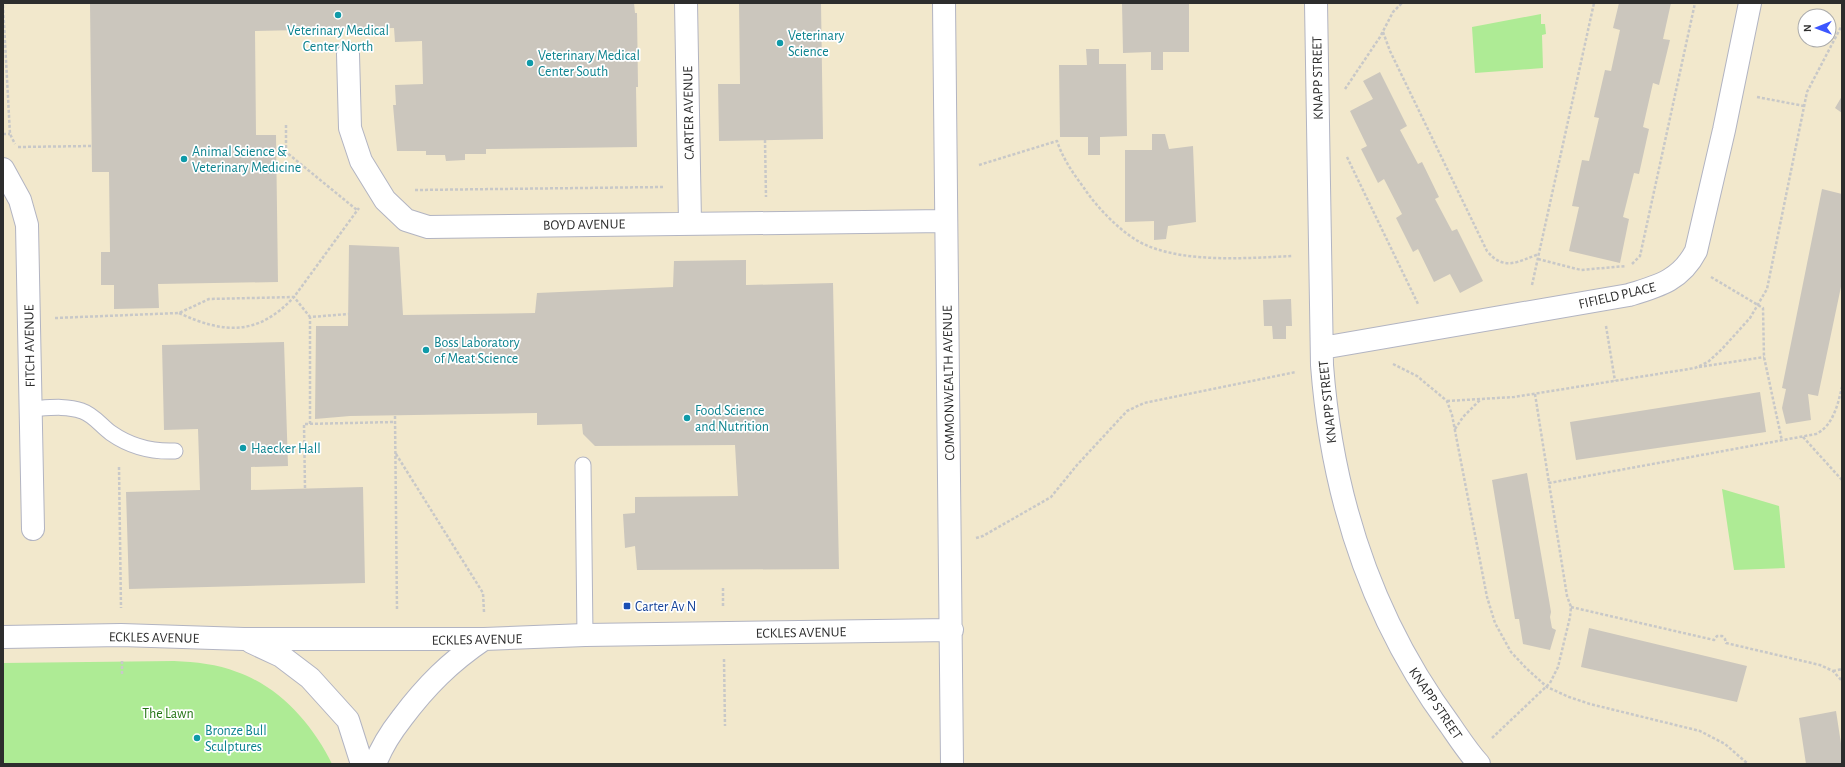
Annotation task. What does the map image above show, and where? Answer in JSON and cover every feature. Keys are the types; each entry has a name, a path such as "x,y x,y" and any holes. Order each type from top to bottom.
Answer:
{"street":[{"name":"CARTER AVENUE","path":"686,3 690,223"},
{"name":"COMMONWEALTH AVENUE","path":"944,3 952,630 952,764"},
{"name":"KNAPP STREET","path":"1316,3 1322,348 1325,409 1338,480 1365,570 1390,626 1434,704 1479,764"},
{"name":"FIFIELD PLACE","path":"1322,348 1629,295 1667,282 1689,264 1696,251 1750,3"},
{"name":"BOYD AVENUE","path":"348,54 350,128 361,161 385,200 406,220 428,227 946,221"},
{"name":"FITCH AVENUE","path":"3,169 20,200 27,224 33,529"},
{"name":"ECKLES AVENUE","path":"3,637 121,635 244,639 484,640 585,635 952,630"},
{"path":"244,639 281,656 310,678 348,720 362,764"},
{"path":"375,764 394,729 434,678 460,655 484,640"}],"lane":[{"path":"30,409 70,408 83,411 93,417 111,433 143,449 157,452 175,451"},
{"path":"583,465 585,635"}],"path":[{"path":"1343,94 1383,32 1393,12 1402,3"},
{"path":"1594,3 1538,259 1581,270 1626,266 1635,263 1640,256 1695,3"},
{"path":"1383,32 1390,51 1487,250 1500,262 1510,263 1520,262 1539,254"},
{"path":"1731,92 1804,106"},
{"path":"286,125 286,152 363,215"},
{"path":"3,134 10,134"},
{"path":"765,140 766,222"},
{"path":"979,165 1057,141 1063,157 1095,204 1121,229 1148,246 1188,256 1228,258 1320,256"},
{"path":"16,147 92,146"},
{"path":"1346,155 1430,329"},
{"path":"412,190 672,186"},
{"path":"28,319 178,314 202,324 232,328 266,321 281,311 294,297 361,205"},
{"path":"1689,264 1762,308 1764,357 1782,441"},
{"path":"178,314 208,299 294,297"},
{"path":"294,297 310,317 310,424"},
{"path":"310,317 349,314"},
{"path":"1695,368 1737,360 1764,357"},
{"path":"1411,372 1424,383"},
{"path":"1549,483 1782,441 1823,431 1828,427 1842,387"},
{"path":"1496,734 1550,683 1560,657 1570,617 1571,607 1567,596 1535,394"},
{"path":"1455,430 1468,412 1480,400"},
{"path":"395,416 397,640"},
{"path":"305,488 304,424 395,422"},
{"path":"1803,437 1842,480"},
{"path":"396,454 483,593 484,615"},
{"path":"119,467 122,676"},
{"path":"723,588 724,608"},
{"path":"1571,607 1714,640 1717,636 1722,636 1726,639 1726,643 1820,665 1833,671 1842,681"},
{"path":"724,658 725,726"},
{"path":"1833,671 1842,670"}],"shaded area":[{"path":"3,3 1842,3 1842,764 3,764"}],"green space":[{"path":"1541,14 1541,24 1545,24 1546,34 1542,35 1543,68 1475,73 1472,27"},
{"path":"1722,489 1779,506 1785,568 1734,570"},
{"name":"The Lawn","path":"174,661 222,667 253,679 267,687 281,697 305,722 324,749 332,764 3,764 3,663"}],"building":[{"path":"90,3 634,3 635,13 637,13 637,147 486,149 486,154 465,154 465,160 446,161 445,155 426,155 426,151 397,151 393,105 396,105 395,85 423,84 422,41 395,42 394,28 255,31 256,135 276,135 278,282 158,284 159,308 114,309 114,285 101,285 101,252 110,252 109,172 92,172"},
{"name":"Veterinary Science","path":"739,3 821,3 823,139 719,141 718,84 740,84"},
{"path":"1122,3 1189,3 1189,52 1163,52 1163,70 1151,70 1151,52 1123,53"},
{"path":"1619,3 1671,3 1663,39 1670,40 1659,85 1653,83 1643,127 1649,129 1639,174 1634,173 1623,217 1629,219 1620,263 1569,251 1579,207 1572,206 1582,160 1589,161 1599,118 1594,117 1605,70 1611,71 1620,30 1613,28"},
{"path":"1086,49 1099,49 1099,64 1126,64 1127,136 1100,137 1100,155 1088,155 1088,137 1060,137 1059,65 1087,65"},
{"path":"1380,72 1407,126 1400,130 1418,164 1422,162 1439,197 1435,199 1452,231 1457,229 1483,281 1460,293 1450,274 1434,282 1418,249 1413,252 1396,218 1402,214 1384,179 1378,183 1361,149 1367,146 1350,111 1373,99 1363,81"},
{"path":"1842,96 1842,113 1835,108"},
{"path":"1152,134 1165,134 1169,149 1193,146 1196,222 1168,226 1166,239 1154,240 1154,221 1125,222 1125,150 1152,150"},
{"path":"1822,189 1842,194 1842,282 1818,396 1808,394 1811,420 1786,424 1782,408 1786,389 1782,388"},
{"name":"Food Science and Nutrition","path":"349,245 399,247 403,315 535,313 537,293 673,287 674,261 746,260 746,285 833,283 839,569 637,570 635,546 625,548 623,514 635,513 635,497 738,496 735,445 595,446 583,434 582,424 537,425 537,413 350,416 315,419 316,326 348,326"},
{"path":"1291,299 1292,326 1286,326 1286,339 1273,339 1272,326 1264,326 1263,300"},
{"name":"Haecker Hall","path":"284,342 288,466 251,467 251,490 363,487 365,583 129,589 126,492 200,490 198,429 164,430 162,345"},
{"path":"1760,392 1766,432 1576,460 1570,422"},
{"path":"1527,473 1551,612 1550,617 1552,628 1556,630 1550,650 1523,644 1519,619 1515,619 1492,480"},
{"path":"1589,628 1747,666 1737,702 1581,667"},
{"path":"1836,711 1842,750 1842,764 1806,764 1799,718"}],"place":[{"name":"Veterinary Medical Center North","path":"338,15"},
{"name":"Veterinary Science","path":"780,43"},
{"name":"Veterinary Medical Center South","path":"530,63"},
{"name":"Animal Science & Veterinary Medicine","path":"184,159"},
{"name":"Boss Laboratory of Meat Science","path":"426,350"},
{"name":"Food Science and Nutrition","path":"687,418"},
{"name":"Haecker Hall","path":"243,448"},
{"name":"Carter Av N","path":"627,606"},
{"name":"Bronze Bull Sculptures","path":"197,738"}]}
